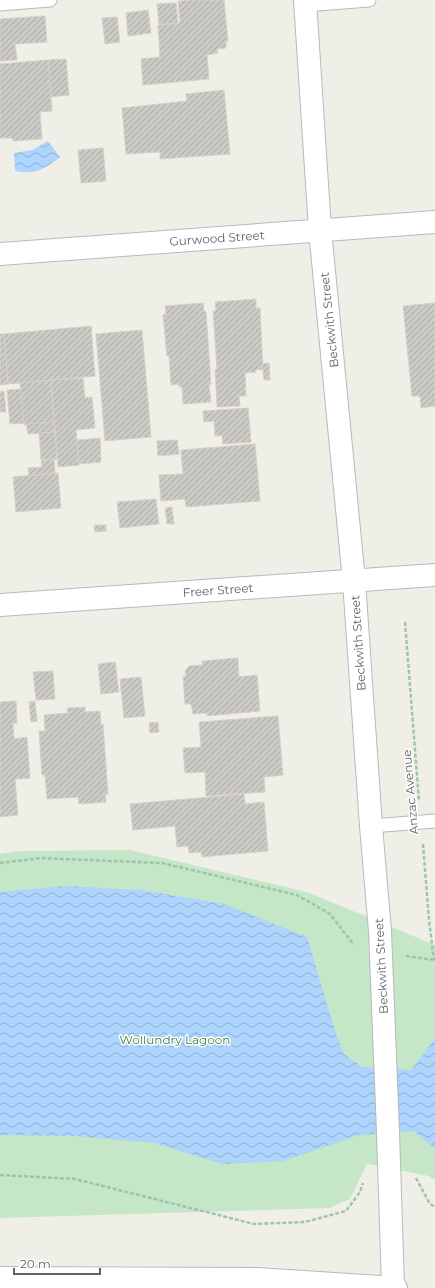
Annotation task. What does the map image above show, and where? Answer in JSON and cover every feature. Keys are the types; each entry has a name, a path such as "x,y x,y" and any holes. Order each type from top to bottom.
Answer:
{"street":[{"name":"Beckwith Street","path":"305,2 320,230 354,581 380,931 386,1053 394,1288"},
{"name":"Gurwood Street","path":"0,254 435,222"},
{"name":"Freer Street","path":"0,605 435,575"},
{"path":"0,1278 257,1279 394,1288"}],"lane":[{"path":"0,4 50,0"},
{"path":"305,2 369,0"},
{"path":"371,826 435,821"}],"path":[{"name":"Anzac Avenue","path":"405,622 429,920 434,960"},
{"path":"0,863 42,858 162,863 297,894 330,914 357,949 381,954"},
{"path":"0,1176 75,1179 254,1224 305,1222 346,1211"},
{"path":"416,1178 430,1204 435,1206"}],"green space":[{"name":"Wollundry Lagoon","path":"130,850 307,892 435,945 435,1180 429,1176 367,1164 350,1199 329,1208 0,1218 0,854 19,851"}],"water":[{"path":"48,141 60,157 39,170 29,172 15,171 14,153 32,150"},
{"name":"Wollundry Lagoon","path":"64,886 141,890 224,904 307,937 335,1031 344,1054 362,1067 411,1070 435,1039 435,1149 414,1131 359,1135 283,1161 222,1164 154,1143 75,1136 0,1135 0,892"}],"building":[{"path":"224,0 228,41 226,41 226,48 217,49 218,53 207,55 209,79 143,85 141,59 160,57 158,25 180,23 178,1"},
{"path":"176,3 178,23 159,24 157,4"},
{"path":"148,10 151,33 128,36 126,13"},
{"path":"45,16 47,42 15,44 17,60 0,61 0,19"},
{"path":"117,17 120,42 105,44 102,18"},
{"path":"66,59 69,95 50,97 48,60"},
{"path":"48,60 52,111 40,112 42,139 13,141 12,138 0,138 0,64"},
{"path":"224,90 230,154 160,159 160,152 126,154 122,108 187,101 186,94"},
{"path":"103,148 106,181 81,183 78,150"},
{"path":"256,299 256,308 260,308 263,369 255,370 256,372 245,373 246,396 239,396 240,406 217,407 215,370 217,369 213,311 216,311 215,302"},
{"path":"203,303 204,311 206,312 211,402 183,404 182,387 179,387 179,384 171,385 169,356 167,356 163,315 166,314 165,306"},
{"path":"435,303 435,406 421,408 420,396 412,396 403,306"},
{"path":"91,326 95,376 8,384 4,334"},
{"path":"142,330 151,437 105,441 96,334"},
{"path":"0,334 4,334 8,384 0,385"},
{"path":"269,363 270,380 264,380 262,364"},
{"path":"83,378 85,398 92,397 95,428 76,430 79,465 58,467 51,380"},
{"path":"51,380 54,422 24,425 20,383"},
{"path":"21,389 24,423 10,424 7,390"},
{"path":"4,391 6,412 0,412 0,392"},
{"path":"248,408 251,442 223,444 222,435 215,436 214,421 204,422 203,411"},
{"path":"54,422 55,432 28,434 26,424"},
{"path":"55,432 57,459 41,460 39,433"},
{"path":"100,438 101,462 79,464 77,440"},
{"path":"177,440 179,454 158,456 157,441"},
{"path":"255,444 260,501 186,507 185,499 161,501 159,475 183,474 181,450"},
{"path":"54,459 55,473 29,476 28,468 42,467 41,461"},
{"path":"58,473 61,508 16,512 13,477"},
{"path":"156,499 159,524 120,528 117,502"},
{"path":"172,507 174,524 167,524 165,508"},
{"path":"94,525 106,525 106,531 95,532"},
{"path":"238,658 239,677 257,675 260,711 207,716 207,713 193,714 191,704 185,704 183,677 186,676 185,671 189,666 202,665 202,661"},
{"path":"115,662 119,692 101,694 98,664"},
{"path":"53,671 55,699 36,700 33,672"},
{"path":"141,677 145,716 124,718 120,679"},
{"path":"16,701 17,723 13,723 14,739 27,737 30,778 15,779 18,815 0,817 0,702"},
{"path":"35,701 37,721 31,722 29,702"},
{"path":"85,707 85,712 100,711 101,725 103,724 108,794 105,794 106,802 79,804 78,797 47,799 45,775 42,775 39,731 45,731 44,715 68,713 67,708"},
{"path":"278,716 283,775 264,777 265,792 206,796 205,772 185,773 183,748 201,747 199,722"},
{"path":"158,722 159,732 150,733 149,723"},
{"path":"244,794 245,804 264,802 268,851 202,857 201,852 189,853 188,846 177,847 175,826 133,830 130,804"}]}
